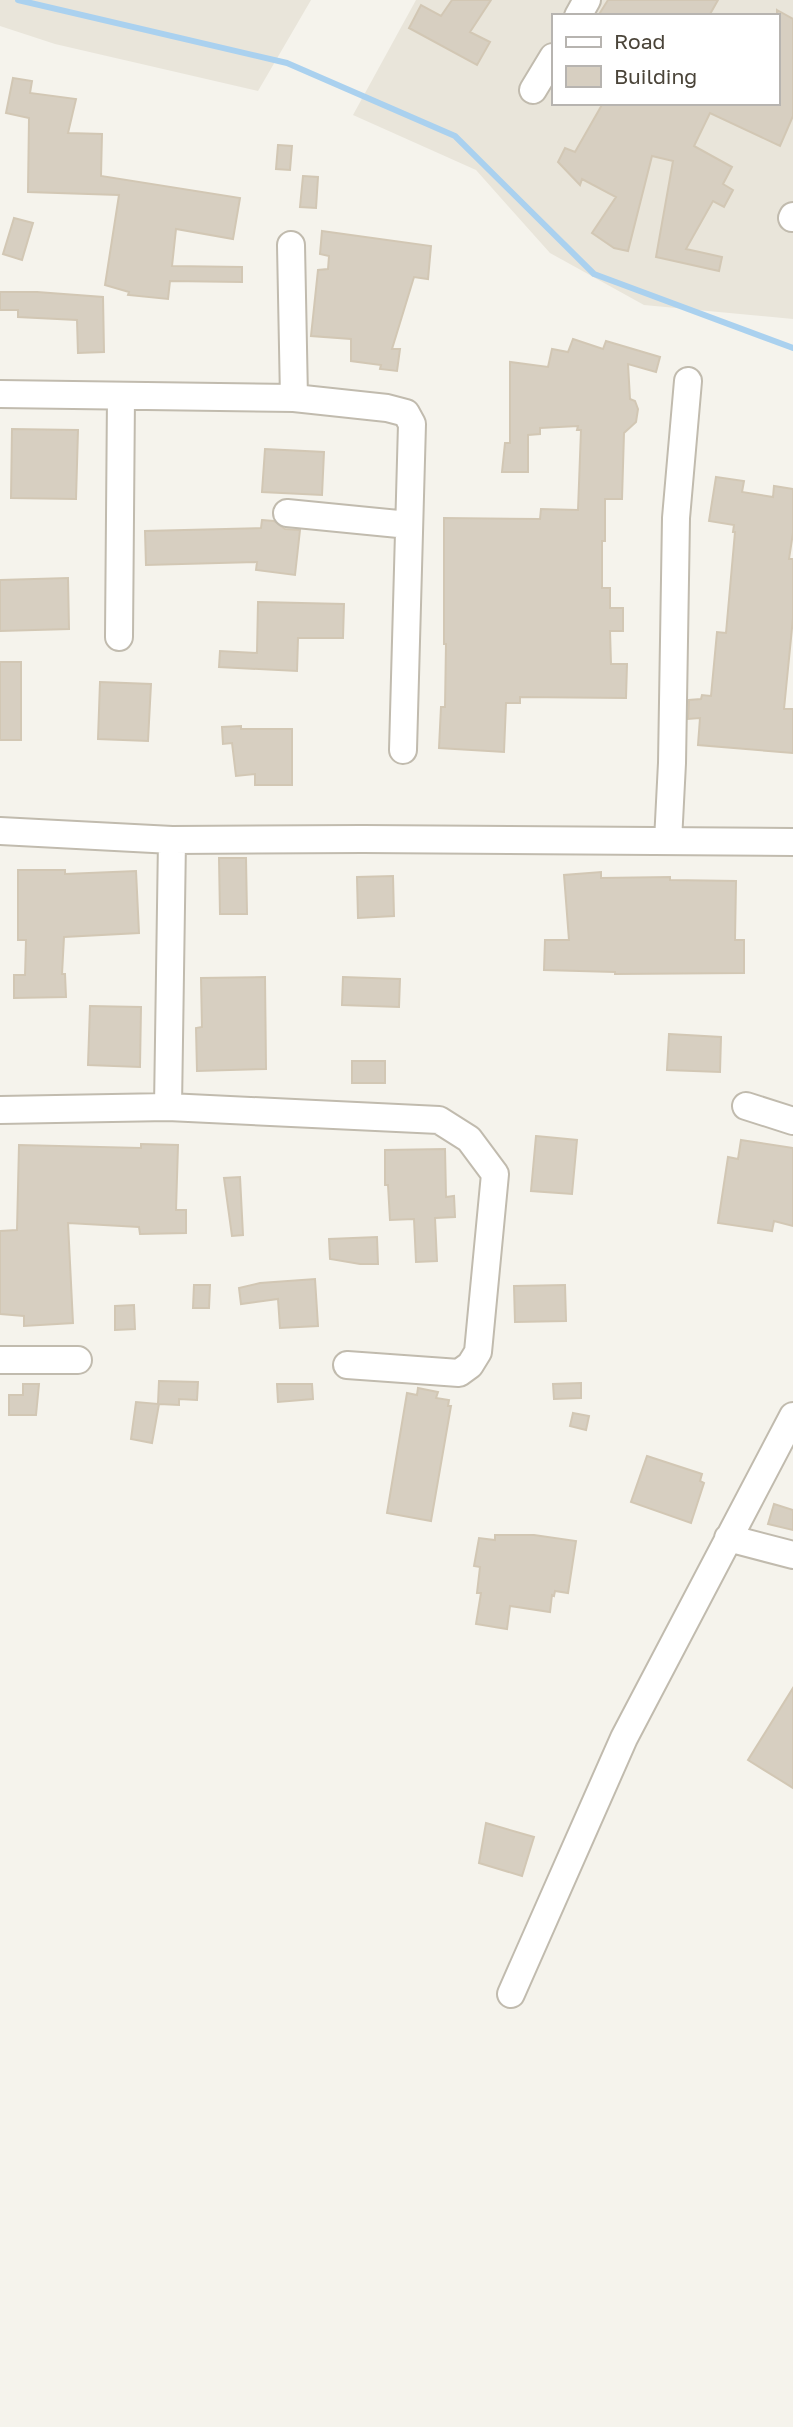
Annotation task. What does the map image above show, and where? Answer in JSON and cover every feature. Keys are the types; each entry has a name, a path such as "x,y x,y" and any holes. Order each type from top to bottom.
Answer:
{"street":[{"path":"533,90 552,59"},
{"path":"292,246 294,398"},
{"path":"668,841 676,518 688,381"},
{"path":"0,394 294,398 387,408 406,413 412,424 403,750"},
{"path":"119,637 121,396"},
{"path":"287,513 408,524"},
{"path":"0,831 172,840 793,842"},
{"path":"168,1107 172,840"},
{"path":"746,1105 793,1121"},
{"path":"0,1111 168,1107 439,1120 469,1139 495,1174 478,1352 470,1365 459,1373 347,1365"},
{"path":"0,1360 79,1360"},
{"path":"511,1994 624,1738 793,1416"},
{"path":"728,1538 793,1555"}],"shaded area":[{"path":"0,0 311,0 258,91 55,44 0,26"},
{"path":"416,0 793,0 793,319 644,305 550,253 476,170 353,115"}],"building":[{"path":"452,0 491,0 470,32 490,42 477,65 409,28 421,5 441,16"},
{"path":"608,0 718,0 710,14 599,14"},
{"path":"777,10 793,19 793,116 780,146 710,113 694,146 732,167 723,184 733,190 724,207 713,201 686,249 722,257 719,271 656,257 673,161 652,156 628,251 614,248 592,233 616,197 582,179 580,185 558,162 565,148 575,152 602,105 779,105"},
{"path":"13,78 32,81 30,93 76,99 68,133 102,134 101,176 240,198 233,239 176,229 172,266 242,267 242,282 170,281 168,299 128,295 129,292 105,285 119,195 28,192 29,118 6,113"},
{"path":"278,145 292,146 290,170 276,169"},
{"path":"303,176 318,177 316,208 300,207"},
{"path":"14,218 33,223 22,260 3,254"},
{"path":"322,231 431,246 428,279 414,277 392,349 400,349 397,371 380,369 381,365 351,361 351,339 311,336 318,270 328,269 329,256 320,254"},
{"path":"0,292 103,297 104,352 78,353 77,320 18,317 18,310 0,310"},
{"path":"573,339 603,349 606,341 660,357 656,372 628,364 630,399 635,401 638,409 636,422 624,433 622,499 605,499 602,588 610,588 610,608 623,608 623,631 610,631 611,664 627,664 626,698 520,697 520,703 506,703 504,752 439,748 441,707 445,707 444,518 540,519 541,509 578,510 581,430 577,430 578,426 540,428 540,434 528,435 528,472 502,472 505,443 510,443 510,362 548,367 552,349 568,352"},
{"path":"12,429 78,430 76,499 11,498"},
{"path":"265,449 324,452 322,495 262,492"},
{"path":"716,477 744,481 742,492 773,497 774,486 793,489 793,533 789,559 793,559 793,618 784,709 793,709 793,753 698,745 700,718 688,719 689,700 701,699 702,695 711,696 717,632 726,633 735,532 734,525 709,521"},
{"path":"262,520 274,521 285,529 300,530 295,575 256,570 257,562 146,565 145,531 261,528"},
{"path":"68,578 69,629 0,631 0,580"},
{"path":"258,602 344,604 343,638 298,638 297,671 219,667 220,651 257,653"},
{"path":"0,662 21,662 21,740 0,740"},
{"path":"100,682 151,684 148,741 98,739"},
{"path":"241,726 241,729 292,729 292,785 255,785 255,774 236,776 232,743 223,744 222,727"},
{"path":"219,858 246,858 247,914 220,914"},
{"path":"18,870 65,870 65,874 136,871 139,933 64,937 62,974 65,974 66,997 14,998 14,975 25,975 26,940 18,940"},
{"path":"601,872 601,878 670,877 670,880 736,881 735,940 744,940 744,973 615,974 544,970 545,940 569,940 564,875"},
{"path":"393,876 394,916 358,918 357,877"},
{"path":"265,977 266,1069 197,1071 196,1028 202,1027 201,978"},
{"path":"343,977 400,979 399,1007 342,1005"},
{"path":"90,1006 141,1007 140,1067 88,1065"},
{"path":"669,1034 721,1037 720,1072 667,1070"},
{"path":"352,1061 385,1061 385,1083 352,1083"},
{"path":"536,1136 577,1140 572,1194 531,1191"},
{"path":"741,1140 793,1148 793,1226 774,1221 772,1231 718,1223 728,1157 738,1159"},
{"path":"141,1144 178,1145 176,1210 186,1210 186,1233 140,1234 139,1227 68,1223 73,1323 24,1326 24,1316 0,1314 0,1231 17,1230 19,1145 141,1148"},
{"path":"445,1149 446,1197 454,1196 455,1217 435,1218 437,1261 416,1262 414,1219 390,1220 388,1185 385,1185 385,1150"},
{"path":"240,1177 243,1235 232,1236 224,1178"},
{"path":"377,1237 378,1264 330,1259 329,1239"},
{"path":"315,1279 318,1326 280,1328 278,1299 241,1304 239,1288 260,1283"},
{"path":"194,1285 210,1285 209,1308 193,1308"},
{"path":"565,1285 566,1321 515,1322 514,1286"},
{"path":"134,1305 135,1329 115,1330 115,1306"},
{"path":"159,1381 198,1382 197,1400 179,1399 179,1405 159,1404 152,1443 131,1439 136,1402 158,1404"},
{"path":"581,1383 581,1398 554,1399 553,1384"},
{"path":"23,1384 39,1384 36,1415 9,1415 9,1395 23,1395"},
{"path":"277,1384 312,1384 313,1399 278,1402"},
{"path":"418,1388 438,1392 436,1398 449,1400 448,1406 451,1406 431,1521 387,1513 407,1393 417,1395"},
{"path":"573,1413 589,1416 586,1430 570,1426"},
{"path":"647,1456 702,1474 700,1481 704,1483 691,1523 631,1502"},
{"path":"774,1504 793,1510 793,1530 768,1524"},
{"path":"495,1535 534,1535 576,1541 568,1593 555,1591 550,1612 510,1606 507,1629 476,1624 481,1593 477,1593 480,1567 474,1566 479,1538 495,1540"},
{"path":"793,1688 793,1788 748,1760"},
{"path":"486,1823 534,1837 522,1876 479,1863"}],"waterway":[{"path":"18,0 287,63 455,136 594,274 793,348"}]}
